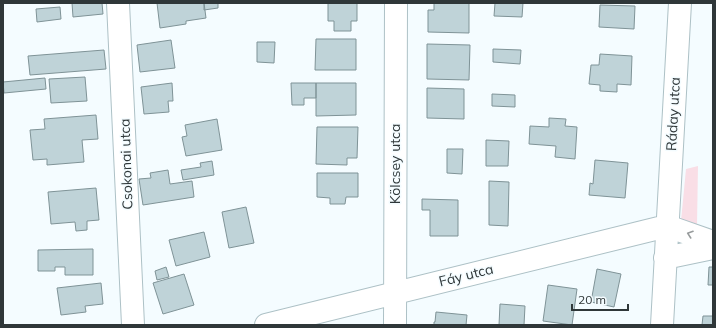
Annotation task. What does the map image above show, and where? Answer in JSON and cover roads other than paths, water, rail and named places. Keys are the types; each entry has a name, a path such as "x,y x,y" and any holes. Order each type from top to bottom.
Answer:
{"street":[{"name":"Csokonai utca","path":"118,3 133,325"},
{"name":"Kölcsey utca","path":"395,325 396,3"},
{"name":"Ráday utca","path":"662,325 680,3"},
{"name":"Fáy utca","path":"266,325 667,226"},
{"path":"667,226 713,242"},
{"path":"665,258 713,248"}]}
